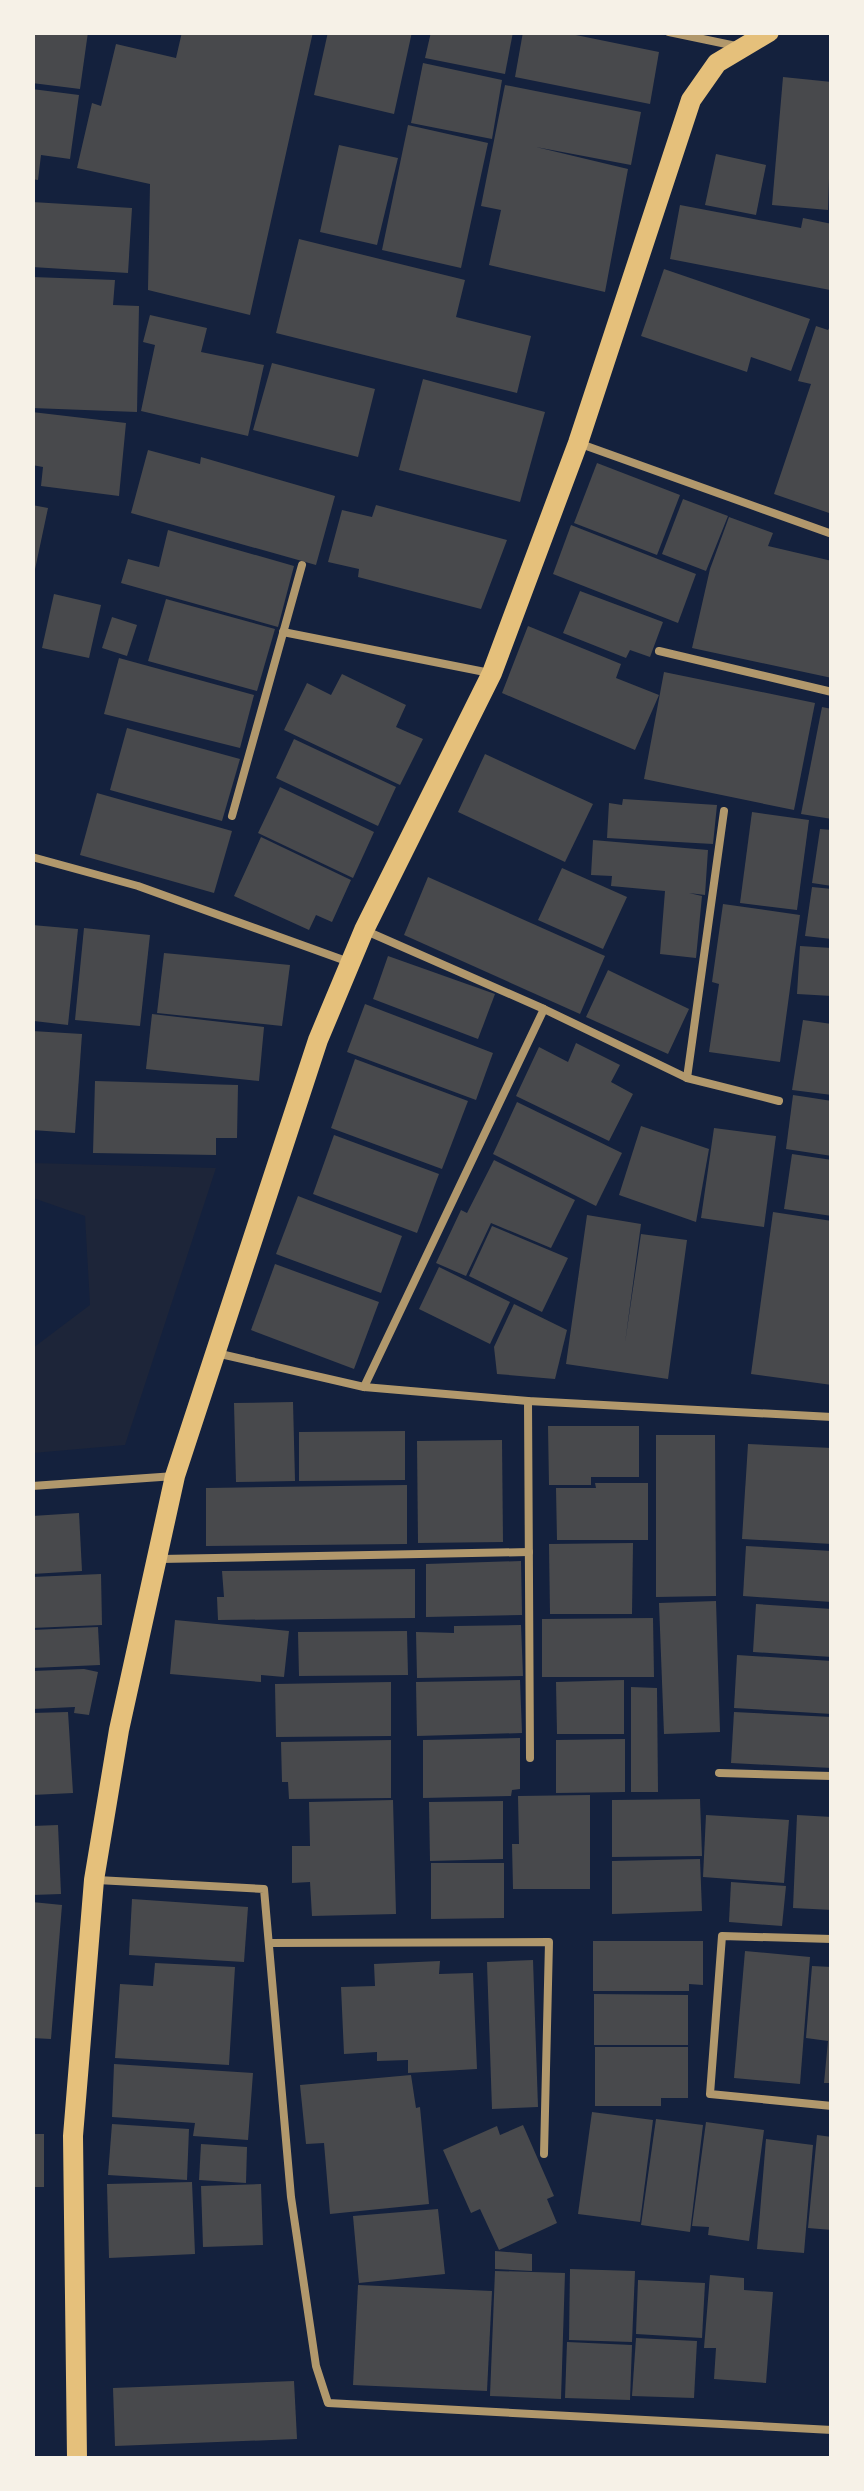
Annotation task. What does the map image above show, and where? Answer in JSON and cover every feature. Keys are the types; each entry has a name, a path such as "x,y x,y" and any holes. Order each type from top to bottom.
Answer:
{"main road":[{"path":"77,2458 73,2136 94,1880 119,1730 174,1476 349,962 492,674 578,443 691,100 716,63 769,32"}],"lane":[{"path":"670,32 740,47"},
{"path":"578,443 832,534"},
{"path":"232,816 302,566"},
{"path":"283,632 492,674"},
{"path":"659,651 832,692"},
{"path":"687,1078 724,811"},
{"path":"32,857 138,886 349,962"},
{"path":"364,930 544,1009 687,1078 779,1101"},
{"path":"364,1387 544,1009"},
{"path":"215,1352 364,1387 528,1401 832,1417"},
{"path":"528,1401 530,1758"},
{"path":"32,1486 174,1476"},
{"path":"156,1559 528,1552"},
{"path":"719,1773 832,1776"},
{"path":"94,1880 264,1889 291,2197 316,2366 328,2402 832,2430"},
{"path":"832,1940 722,1936 710,2094 832,2106"},
{"path":"269,1943 549,1942 544,2154"}],"shaded area":[{"path":"33,1163 216,1168 125,1445 33,1453 33,1348 90,1305 85,1216 33,1198"}],"building":[{"path":"32,32 88,32 80,89 32,83"},
{"path":"182,32 313,32 250,315 148,290 150,184 77,168 92,103 101,106 116,44 176,58"},
{"path":"328,32 412,32 394,114 314,95"},
{"path":"431,32 513,32 505,74 425,58"},
{"path":"523,32 561,32 659,52 650,104 515,77"},
{"path":"423,63 502,80 492,139 411,123"},
{"path":"783,77 832,82 828,210 772,205"},
{"path":"505,85 641,112 631,165 536,147 628,169 605,292 489,265 501,210 481,206"},
{"path":"32,89 79,95 70,159 41,155 38,180 32,179"},
{"path":"408,125 488,143 461,268 382,250"},
{"path":"339,145 398,158 377,245 320,232"},
{"path":"716,154 766,165 756,215 705,205"},
{"path":"32,202 132,208 128,273 32,267"},
{"path":"680,205 801,228 803,218 832,224 830,290 670,259"},
{"path":"299,239 465,280 456,317 531,336 517,393 276,333"},
{"path":"664,269 810,319 791,371 751,357 747,372 641,336"},
{"path":"32,277 115,280 113,305 139,306 137,412 32,408"},
{"path":"150,315 207,328 201,352 264,365 248,436 141,411 155,345 143,342"},
{"path":"832,323 832,514 774,494 811,384 798,381 816,326 828,330"},
{"path":"272,363 375,389 358,457 253,430"},
{"path":"423,379 545,412 520,502 399,470"},
{"path":"32,412 126,423 119,496 41,486 43,467 32,465"},
{"path":"148,450 200,464 201,457 335,496 316,565 131,513"},
{"path":"597,463 680,495 657,555 574,523"},
{"path":"683,499 728,516 706,571 662,554"},
{"path":"32,505 48,508 34,574 32,574"},
{"path":"376,505 507,540 481,609 358,577 359,569 328,562 342,510 372,517"},
{"path":"729,517 773,533 768,546 832,561 832,678 692,648 710,569"},
{"path":"571,525 696,574 678,623 553,574"},
{"path":"168,530 294,566 278,627 121,583 128,559 159,567"},
{"path":"580,591 663,622 650,657 630,650 626,658 563,633"},
{"path":"54,594 101,605 89,658 42,648"},
{"path":"166,599 275,629 257,691 148,661"},
{"path":"112,617 137,625 127,656 102,648"},
{"path":"528,626 621,664 616,678 659,695 635,750 502,693"},
{"path":"119,658 254,695 240,748 104,714"},
{"path":"664,672 815,703 794,810 644,779"},
{"path":"342,674 406,705 396,727 423,739 400,785 284,730 307,683 331,695"},
{"path":"822,707 832,709 832,819 801,814"},
{"path":"127,728 240,759 222,821 110,790"},
{"path":"294,739 396,787 378,826 276,778"},
{"path":"485,754 593,804 565,862 458,812"},
{"path":"280,787 374,832 353,878 258,833"},
{"path":"97,793 232,831 214,893 80,855"},
{"path":"623,799 717,805 713,844 607,838 609,803 622,805"},
{"path":"752,812 809,820 797,910 740,903"},
{"path":"820,829 832,830 832,886 812,883"},
{"path":"261,837 351,880 332,922 316,915 309,930 234,896"},
{"path":"593,840 708,850 705,895 689,893 702,896 696,958 660,954 665,891 611,886 612,876 591,875"},
{"path":"562,868 627,897 603,949 538,920"},
{"path":"428,877 605,956 580,1014 404,935"},
{"path":"812,887 832,889 832,939 805,936"},
{"path":"723,904 800,915 780,1062 709,1052 719,984 712,982"},
{"path":"32,925 78,929 68,1025 34,1021"},
{"path":"84,928 150,935 140,1026 75,1020"},
{"path":"800,946 832,948 832,996 797,994"},
{"path":"164,953 290,965 282,1026 157,1013"},
{"path":"388,956 495,994 478,1039 373,999"},
{"path":"608,970 689,1009 668,1054 586,1017"},
{"path":"365,1004 493,1053 476,1100 347,1052"},
{"path":"152,1014 264,1027 259,1081 146,1069"},
{"path":"803,1020 832,1024 832,1095 792,1090"},
{"path":"32,1031 82,1034 75,1133 32,1130"},
{"path":"576,1043 620,1065 611,1082 633,1094 609,1141 516,1096 539,1047 568,1062"},
{"path":"355,1059 468,1101 442,1169 331,1128"},
{"path":"95,1081 238,1085 237,1138 216,1138 216,1155 93,1153"},
{"path":"793,1095 832,1101 832,1156 786,1149"},
{"path":"517,1102 622,1153 596,1206 493,1154"},
{"path":"641,1126 709,1149 696,1222 619,1195"},
{"path":"714,1128 776,1136 764,1227 701,1218"},
{"path":"334,1135 439,1174 417,1233 313,1194"},
{"path":"792,1154 832,1160 832,1216 784,1209"},
{"path":"494,1160 575,1200 551,1248 491,1223 466,1276 436,1263 461,1210 467,1213"},
{"path":"298,1196 402,1236 381,1293 276,1254"},
{"path":"773,1212 832,1221 832,1385 751,1374"},
{"path":"587,1215 641,1224 625,1343 641,1234 687,1240 668,1379 566,1364"},
{"path":"492,1226 568,1258 542,1312 469,1276"},
{"path":"275,1264 379,1302 354,1369 251,1330"},
{"path":"439,1267 510,1302 490,1344 419,1309"},
{"path":"514,1304 567,1330 555,1379 497,1374 494,1347"},
{"path":"293,1402 295,1481 236,1482 234,1403"},
{"path":"548,1426 639,1426 639,1477 591,1477 591,1485 549,1485"},
{"path":"405,1431 405,1480 299,1481 299,1432"},
{"path":"656,1435 715,1435 716,1596 656,1597"},
{"path":"502,1440 503,1542 418,1543 417,1441"},
{"path":"748,1444 832,1448 832,1544 742,1539"},
{"path":"595,1483 648,1483 648,1540 557,1540 556,1488 596,1488"},
{"path":"407,1485 407,1544 206,1546 206,1488"},
{"path":"79,1513 82,1571 32,1574 32,1516"},
{"path":"633,1543 632,1614 550,1614 549,1544"},
{"path":"746,1546 832,1551 832,1602 743,1596"},
{"path":"521,1561 522,1615 426,1617 426,1564"},
{"path":"415,1569 415,1618 218,1620 217,1597 224,1597 222,1571"},
{"path":"101,1574 102,1625 32,1628 32,1577"},
{"path":"716,1601 720,1732 664,1734 659,1603"},
{"path":"756,1604 832,1609 832,1657 753,1652"},
{"path":"653,1618 654,1677 542,1677 542,1619"},
{"path":"175,1620 289,1631 284,1677 261,1675 261,1682 170,1674"},
{"path":"521,1625 523,1676 417,1678 416,1632 454,1633 454,1626"},
{"path":"98,1627 100,1665 32,1668 32,1630"},
{"path":"407,1631 408,1675 299,1676 298,1632"},
{"path":"737,1655 832,1661 832,1714 734,1708"},
{"path":"32,1671 98,1672 89,1715 74,1713 75,1707 32,1709"},
{"path":"520,1680 522,1733 417,1736 416,1682"},
{"path":"624,1680 624,1734 557,1734 556,1682"},
{"path":"391,1682 391,1736 276,1737 275,1684"},
{"path":"631,1687 657,1688 658,1792 631,1792"},
{"path":"68,1712 73,1793 32,1795 32,1713"},
{"path":"734,1712 832,1717 832,1768 731,1763"},
{"path":"520,1738 520,1789 512,1790 511,1796 423,1798 423,1740"},
{"path":"625,1739 625,1792 556,1793 556,1740"},
{"path":"391,1740 391,1798 289,1799 288,1782 282,1782 281,1742"},
{"path":"590,1795 590,1889 513,1889 512,1844 519,1844 518,1796"},
{"path":"700,1799 702,1856 612,1857 612,1800"},
{"path":"393,1800 396,1914 312,1916 310,1882 292,1883 292,1846 310,1846 309,1802"},
{"path":"503,1801 503,1859 430,1861 429,1802"},
{"path":"706,1815 789,1820 784,1883 703,1877"},
{"path":"797,1815 832,1817 832,1910 793,1908"},
{"path":"58,1825 61,1894 32,1895 32,1826"},
{"path":"700,1859 702,1911 612,1914 612,1861"},
{"path":"431,1863 504,1863 504,1918 431,1919"},
{"path":"731,1882 786,1886 782,1926 729,1922"},
{"path":"132,1899 248,1907 244,1962 129,1955"},
{"path":"32,1902 62,1905 51,2039 32,2038"},
{"path":"593,1941 703,1941 703,1985 689,1984 689,1991 593,1991"},
{"path":"745,1951 810,1957 800,2084 734,2078"},
{"path":"533,1960 538,2107 492,2109 487,1962"},
{"path":"440,1961 439,1974 473,1973 477,2069 408,2073 408,2060 377,2061 377,2052 344,2054 341,1987 375,1986 374,1964"},
{"path":"155,1963 235,1967 229,2065 115,2058 120,1984 153,1986"},
{"path":"812,1966 832,1967 832,2083 824,2083 828,2041 806,2038"},
{"path":"594,1994 688,1995 688,2045 594,2045"},
{"path":"595,2047 688,2047 688,2098 661,2098 661,2106 595,2106"},
{"path":"114,2064 253,2073 248,2140 193,2136 195,2123 112,2117"},
{"path":"411,2075 416,2108 420,2107 429,2204 330,2214 324,2143 306,2144 300,2085"},
{"path":"592,2112 653,2120 640,2222 578,2214"},
{"path":"656,2119 703,2125 690,2232 641,2225"},
{"path":"706,2122 764,2130 749,2241 708,2235 709,2227 692,2226"},
{"path":"112,2124 189,2129 187,2180 108,2175"},
{"path":"523,2125 554,2196 547,2199 557,2223 499,2250 480,2209 471,2213 443,2150 497,2126 500,2135"},
{"path":"32,2134 44,2134 44,2187 32,2187"},
{"path":"817,2135 832,2137 832,2230 808,2228"},
{"path":"766,2139 813,2145 804,2253 757,2249"},
{"path":"201,2144 247,2147 246,2183 199,2180"},
{"path":"192,2182 195,2254 109,2258 107,2184"},
{"path":"261,2184 263,2245 203,2247 201,2186"},
{"path":"438,2209 445,2274 359,2283 353,2216"},
{"path":"495,2251 532,2254 532,2271 495,2269"},
{"path":"570,2269 635,2271 632,2342 569,2340"},
{"path":"495,2271 565,2273 561,2399 490,2396"},
{"path":"710,2275 744,2278 744,2290 773,2292 766,2383 714,2379 716,2348 704,2348"},
{"path":"638,2280 705,2283 702,2338 636,2334"},
{"path":"358,2285 492,2291 487,2391 353,2385"},
{"path":"636,2338 697,2341 694,2398 632,2396"},
{"path":"567,2342 632,2345 630,2400 565,2398"},
{"path":"294,2381 297,2439 115,2446 113,2388"}]}
